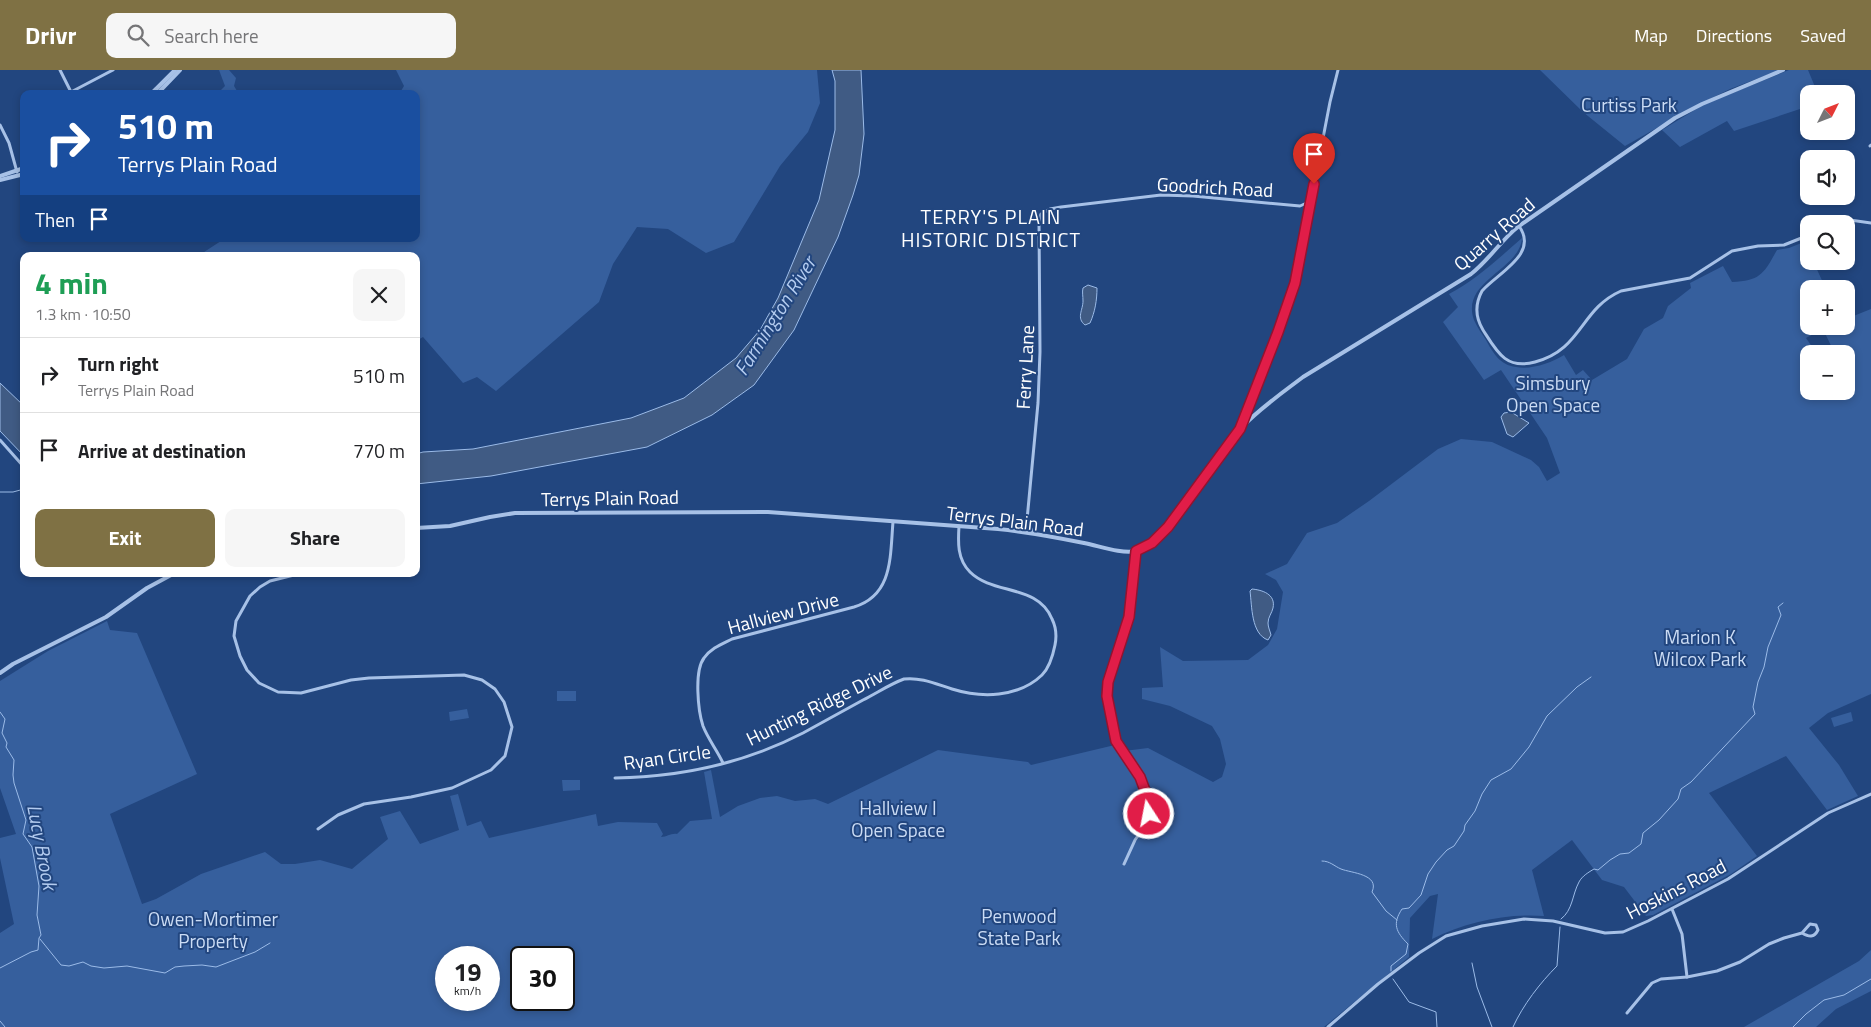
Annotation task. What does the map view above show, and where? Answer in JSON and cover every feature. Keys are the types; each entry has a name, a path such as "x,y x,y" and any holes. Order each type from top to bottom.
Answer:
{"street":[{"path":"60,70 70,90"},
{"path":"77,90 113,70"},
{"path":"156,90 175,70"},
{"path":"161,90 180,70"},
{"path":"1124,864 1147,820 1150,804 1140,777 1116,741 1109,711 1107,689 1129,617 1136,551 1152,543 1168,527 1240,429 1295,283 1330,102 1338,70"},
{"name":"Quarry Road","path":"1240,429 1303,377 1471,274 1519,226 1675,118 1702,104 1783,70"},
{"path":"0,126 9,144 17,173"},
{"path":"0,180 20,171"},
{"path":"0,176 20,173"},
{"name":"Goodrich Road","path":"1041,214 1050,209 1060,207 1161,195 1193,196 1300,206 1309,212"},
{"name":"Goodrich Road","path":"1300,206 1311,201"},
{"name":"Ferry Lane","path":"1020,531 1027,520 1038,403 1040,352 1039,222 1041,214"},
{"path":"1855,221 1871,223"},
{"path":"1519,226 1526,242 1521,256 1482,291 1476,309 1478,322 1495,349 1501,356 1518,365 1545,359 1561,351 1571,341 1597,306 1612,295 1621,291 1690,278 1732,252 1758,246 1784,245 1800,239"},
{"path":"1247,410 1254,416"},
{"path":"0,440 20,462"},
{"name":"Terrys Plain Road","path":"420,528 450,526 515,513 768,512 1020,531 1120,551 1136,551"},
{"path":"1027,520 1033,533"},
{"name":"Hallview Drive","path":"723,763 702,724 698,685 700,666 703,659 716,647 732,639 854,607 870,600 879,590 888,574 893,522"},
{"name":"Hunting Ridge Drive","path":"723,763 788,740 904,679 917,679 958,691 986,695 1015,691 1030,684 1042,675 1050,662 1056,640 1056,628 1050,614 1043,605 1032,598 1017,591 987,584 968,571 958,551 959,526"},
{"path":"0,673 13,664 106,617 147,588 167,577"},
{"path":"288,577 260,587 250,596 236,621 234,636 240,656 247,670 260,683 278,692 301,692 351,680 368,678 464,675 482,680 500,694 512,727 512,734 505,756 491,770 452,788 411,797 364,804 338,814 318,829"},
{"name":"Ryan Circle","path":"614,778 670,774 723,763"},
{"name":"Hoskins Road","path":"1328,1027 1378,984 1437,940 1456,932 1524,919 1553,921 1614,934 1634,928 1741,872 1828,813 1871,794"},
{"path":"1672,909 1682,934 1687,977"},
{"path":"1627,1014 1652,983 1661,979 1687,977 1717,971 1740,962 1769,944 1802,933 1810,924 1818,927 1814,936 1810,937 1802,933"}],"green space":[{"path":"219,70 229,70 236,78 234,86 236,90 221,90 225,86"},
{"path":"396,70 817,70 820,103 808,132 780,166 734,242 706,253 668,229 637,227 613,264 599,302 496,391 477,377 463,383 423,337 420,339 420,252 204,252 219,242 420,242 420,90 402,90 404,86"},
{"name":"Curtiss Park","path":"1540,70 1780,70 1730,89 1625,146 1583,112"},
{"path":"1789,70 1808,70 1814,85 1800,85 1800,109 1734,131 1727,121 1680,147 1662,130 1703,105"},
{"path":"1522,238 1519,249 1512,259 1483,285 1475,295 1472,307 1475,323 1494,354 1510,366 1522,368 1541,365 1564,355 1576,375 1583,370 1592,380 1627,359 1644,329 1663,318 1668,306 1691,288 1690,283 1723,266 1732,282 1756,278 1769,265 1777,250 1800,244 1800,270 1817,270 1822,280 1800,280 1800,335 1812,335 1806,338 1811,345 1800,345 1800,400 1855,400 1855,345 1831,345 1826,335 1855,335 1855,315 1871,309 1871,694 1828,713 1809,728 1839,765 1858,796 1827,810 1786,756 1709,793 1757,856 1731,874 1653,915 1646,916 1624,887 1602,880 1572,840 1532,870 1544,916 1501,917 1486,920 1472,923 1432,939 1438,894 1430,896 1410,918 1409,957 1324,1027 0,1027 0,933 14,924 0,858 0,838 16,834 0,788 0,681 48,651 107,621 110,630 137,633 197,774 110,814 142,904 156,899 201,874 265,852 281,864 320,860 352,869 388,839 380,817 400,811 420,844 459,830 450,796 458,794 467,826 481,821 489,838 596,814 598,826 618,822 657,823 663,834 661,837 677,834 690,821 712,819 704,772 711,770 720,817 738,806 760,798 777,796 795,801 815,799 828,804 938,750 1028,762 1031,765 1119,744 1124,751 1148,748 1213,782 1222,777 1226,764 1220,739 1212,726 1170,706 1142,699 1142,688 1163,687 1160,647 1183,661 1248,660 1268,645 1277,629 1283,592 1276,580 1265,574 1287,564 1307,533 1337,523 1438,449 1461,439 1492,442 1531,460 1539,467 1547,481 1560,473 1547,438 1501,370 1484,380 1443,322 1458,307 1449,294 1496,261"},
{"path":"557,691 576,691 576,701 557,701"},
{"path":"467,709 469,718 450,721 449,712"},
{"path":"1851,712 1853,721 1834,727 1831,718"},
{"path":"562,780 580,780 580,790 563,791"},
{"path":"1871,950 1871,991 1836,1009 1816,1027 1744,1027 1859,961"}],"water":[{"name":"Farmington River","path":"832,70 861,70 864,134 859,175 838,237 794,330 754,385 712,415 647,447 491,476 420,484 420,453 473,449 631,418 684,398 736,358 760,330 778,298 819,200 835,130 835,81"},
{"path":"1088,285 1097,288 1097,297 1092,319 1090,323 1085,325 1081,320 1081,314 1083,288"},
{"path":"0,383 20,402 20,452 0,431"},
{"path":"1511,412 1529,423 1513,437 1507,434 1501,417 1504,413"},
{"path":"1252,589 1264,592 1272,599 1273,608 1268,623 1271,635 1268,640 1262,637 1255,626 1250,591"}],"waterway":[{"name":"Lucy Brook","path":"0,492 20,490"},
{"path":"1561,919 1568,911 1582,878 1594,869 1598,870 1620,854 1629,853 1641,844 1643,833 1659,820 1678,799 1681,789 1691,782 1755,714 1753,707 1758,682 1764,667 1768,647 1781,615 1778,607 1783,603"},
{"path":"1391,971 1391,966 1406,954 1408,944 1398,932 1396,924 1402,909 1409,908 1421,895 1428,874 1447,850 1454,846 1491,780 1511,769 1529,747 1547,716 1577,687 1591,677"},
{"name":"Lucy Brook","path":"0,712 5,719 2,733 7,743 6,747 14,760 14,783 26,820 23,834 32,847 39,886 37,915 41,935 38,950 0,968"},
{"path":"1322,861 1363,875 1372,881 1372,892 1386,911 1397,920"},
{"path":"1513,1027 1532,995 1557,966 1560,927"},
{"path":"40,939 61,965 69,966 83,962 91,966 104,968 127,966 165,973 175,967 202,965 216,967 255,952 270,943"},
{"path":"1472,963 1477,987 1492,1027"},
{"path":"1393,979 1409,1002 1436,1012 1437,1027"},
{"path":"1793,1027 1824,1000 1844,995 1871,979"},
{"name":"Lucy Brook","path":"0,1021 5,1027"}],"district":[{"name":"TERRY'S PLAIN HISTORIC DISTRICT","path":"991,228"}],"route":[{"path":"1149,814 1150,804 1140,777 1114,736 1107,696 1108,682 1129,617 1136,551 1152,543 1168,527 1240,429 1288,306 1295,283 1314,184"}],"park label":[{"name":"Simsbury Open Space","path":"1553,394"},
{"name":"Marion K Wilcox Park","path":"1700,648"},
{"name":"Hallview I Open Space","path":"898,819"},
{"name":"Penwood State Park","path":"1019,927"},
{"name":"Owen-Mortimer Property","path":"213,930"}]}
